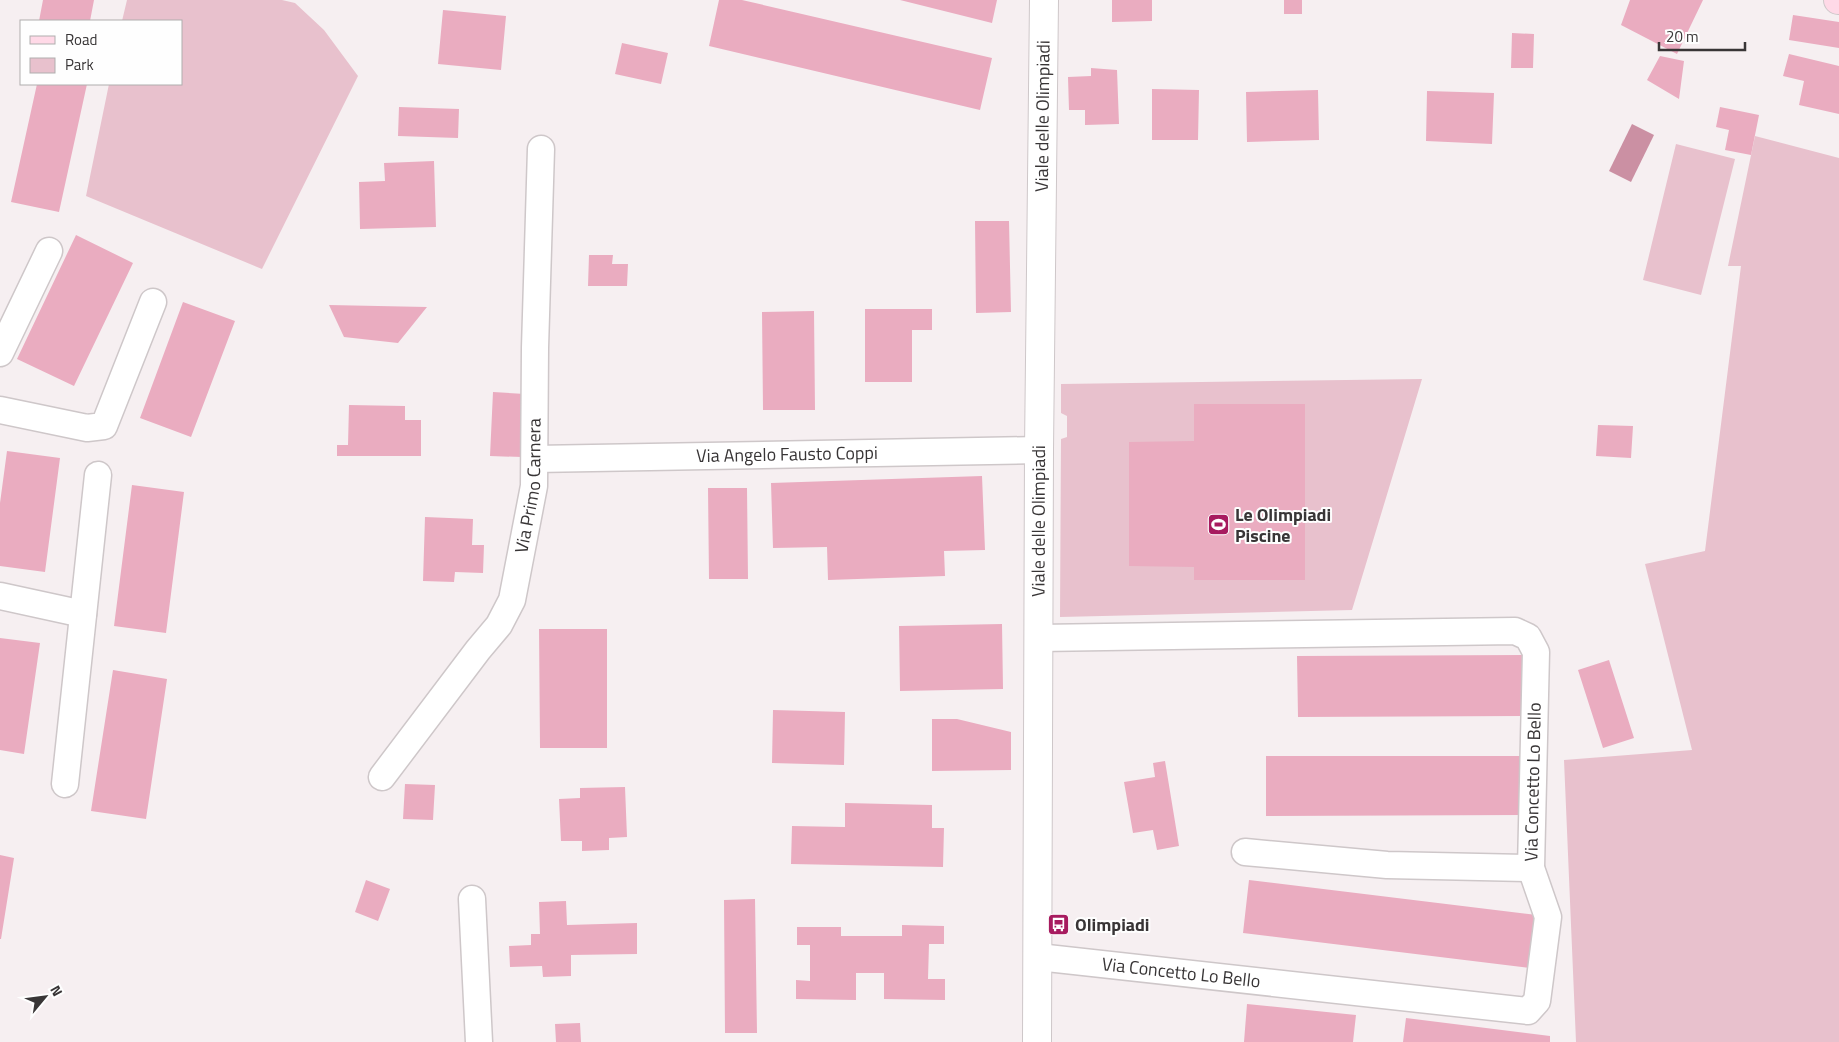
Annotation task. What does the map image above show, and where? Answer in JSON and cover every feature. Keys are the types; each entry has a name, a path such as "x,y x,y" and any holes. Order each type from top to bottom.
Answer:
{"street":[{"name":"Viale delle Olimpiadi","path":"1037,1042 1039,450 1044,0"},
{"name":"Via Primo Carnera","path":"382,777 499,625 512,600 534,486 540,149"},
{"path":"0,352 48,251"},
{"path":"0,410 87,428 104,426 153,302"},
{"name":"Via Angelo Fausto Coppi","path":"535,459 1039,450"},
{"path":"65,784 98,475"},
{"path":"0,596 83,614"},
{"name":"Via Concetto Lo Bello","path":"1038,957 1528,1011 1537,1001 1548,917 1531,868 1536,652 1528,637 1515,630 1039,638"},
{"path":"1245,852 1387,865 1531,868"},
{"path":"472,899 479,1042"}],"green space":[{"path":"127,0 282,0 295,3 324,30 358,76 262,269 86,196 109,85 182,85 182,20 122,20"},
{"path":"1755,136 1839,158 1839,1042 1576,1042 1564,760 1692,750 1645,564 1705,551 1741,266 1728,266"},
{"path":"1676,144 1735,159 1701,295 1643,280"},
{"name":"Le Olimpiadi Piscine","path":"1422,379 1352,610 1060,617 1061,439 1067,437 1067,416 1061,413 1061,384"}],"shaded area":[{"path":"1632,124 1654,135 1631,182 1609,171"}],"building":[{"path":"43,0 94,0 90,20 39,20"},
{"path":"719,0 742,0 992,58 980,110 709,46"},
{"path":"900,0 997,0 992,23"},
{"path":"1112,0 1152,0 1152,21 1112,22"},
{"path":"1284,0 1302,0 1302,14 1284,14"},
{"path":"1630,0 1703,0 1677,54 1621,25"},
{"path":"443,10 506,16 501,70 438,64"},
{"path":"1793,15 1839,22 1839,48 1789,40"},
{"path":"1512,33 1534,34 1533,68 1511,68"},
{"path":"622,43 668,53 661,84 615,74"},
{"path":"1789,54 1839,66 1839,114 1799,105 1804,81 1783,76"},
{"path":"1660,56 1684,61 1679,99 1647,80"},
{"path":"1091,68 1117,70 1119,124 1085,125 1085,110 1069,110 1068,77 1091,76"},
{"path":"37,85 87,85 59,212 11,202"},
{"path":"1152,89 1199,90 1198,140 1152,140"},
{"path":"1318,90 1319,140 1247,142 1246,92"},
{"path":"1427,91 1494,93 1492,144 1426,141"},
{"path":"399,107 459,109 458,138 398,136"},
{"path":"1720,107 1759,115 1751,155 1725,150 1729,130 1716,127"},
{"path":"434,161 436,227 360,229 359,182 385,181 384,163"},
{"path":"975,221 1009,221 1011,312 976,313"},
{"path":"76,235 133,263 74,386 17,359"},
{"path":"589,255 613,255 612,264 628,264 627,286 588,286"},
{"path":"183,302 235,321 191,437 140,418"},
{"path":"329,305 427,307 398,343 344,337"},
{"path":"865,309 932,309 932,330 912,330 912,382 865,382"},
{"path":"814,311 815,410 763,410 762,312"},
{"path":"493,392 525,394 522,457 490,456"},
{"path":"1194,404 1305,404 1305,580 1194,580 1194,567 1129,566 1129,442 1194,441"},
{"path":"349,405 405,406 405,420 421,420 421,456 337,456 337,445 348,445"},
{"path":"1598,425 1633,426 1631,458 1596,456"},
{"path":"7,451 60,458 45,572 0,566 0,503"},
{"path":"982,476 985,550 944,551 945,576 828,580 827,547 773,548 771,483"},
{"path":"132,485 184,492 166,633 114,626"},
{"path":"708,488 747,488 748,579 709,579"},
{"path":"425,517 473,519 472,545 484,545 483,573 455,572 454,582 423,581"},
{"path":"1002,624 1003,689 900,691 899,626"},
{"path":"539,629 607,629 607,748 540,748"},
{"path":"0,638 40,643 24,754 0,750"},
{"path":"1523,655 1523,716 1298,717 1297,656"},
{"path":"1609,660 1634,738 1603,748 1578,670"},
{"path":"113,670 167,679 146,819 91,811"},
{"path":"773,710 845,712 844,765 772,763"},
{"path":"932,719 957,719 1011,732 1011,770 932,771"},
{"path":"1266,756 1523,756 1523,815 1266,816"},
{"path":"1165,761 1179,846 1157,850 1153,830 1133,833 1124,782 1155,777 1153,763"},
{"path":"405,784 435,785 433,820 403,819"},
{"path":"625,787 627,837 609,838 609,850 582,851 582,841 561,841 559,799 580,798 580,788"},
{"path":"845,803 932,805 932,828 944,828 943,867 791,864 792,826 845,827"},
{"path":"0,855 14,858 1,939 0,939"},
{"path":"366,880 390,889 378,921 355,912"},
{"path":"1249,880 1537,915 1530,968 1243,933"},
{"path":"755,899 757,1033 725,1033 724,900"},
{"path":"566,901 567,925 637,923 637,954 571,955 571,976 543,977 542,966 510,967 509,946 531,945 531,934 540,934 539,902"},
{"path":"902,925 944,926 944,944 929,944 928,979 945,979 945,1000 884,999 884,973 856,973 856,1000 796,999 796,980 810,981 810,945 797,945 797,927 841,927 841,936 902,936"},
{"path":"1247,1004 1356,1015 1353,1042 1244,1042"},
{"path":"1406,1018 1550,1036 1550,1042 1403,1042"},
{"path":"580,1023 581,1042 556,1042 555,1024"}],"place":[{"name":"Le Olimpiadi Piscine","path":"1219,525"},
{"name":"Olimpiadi","path":"1059,925"}]}
